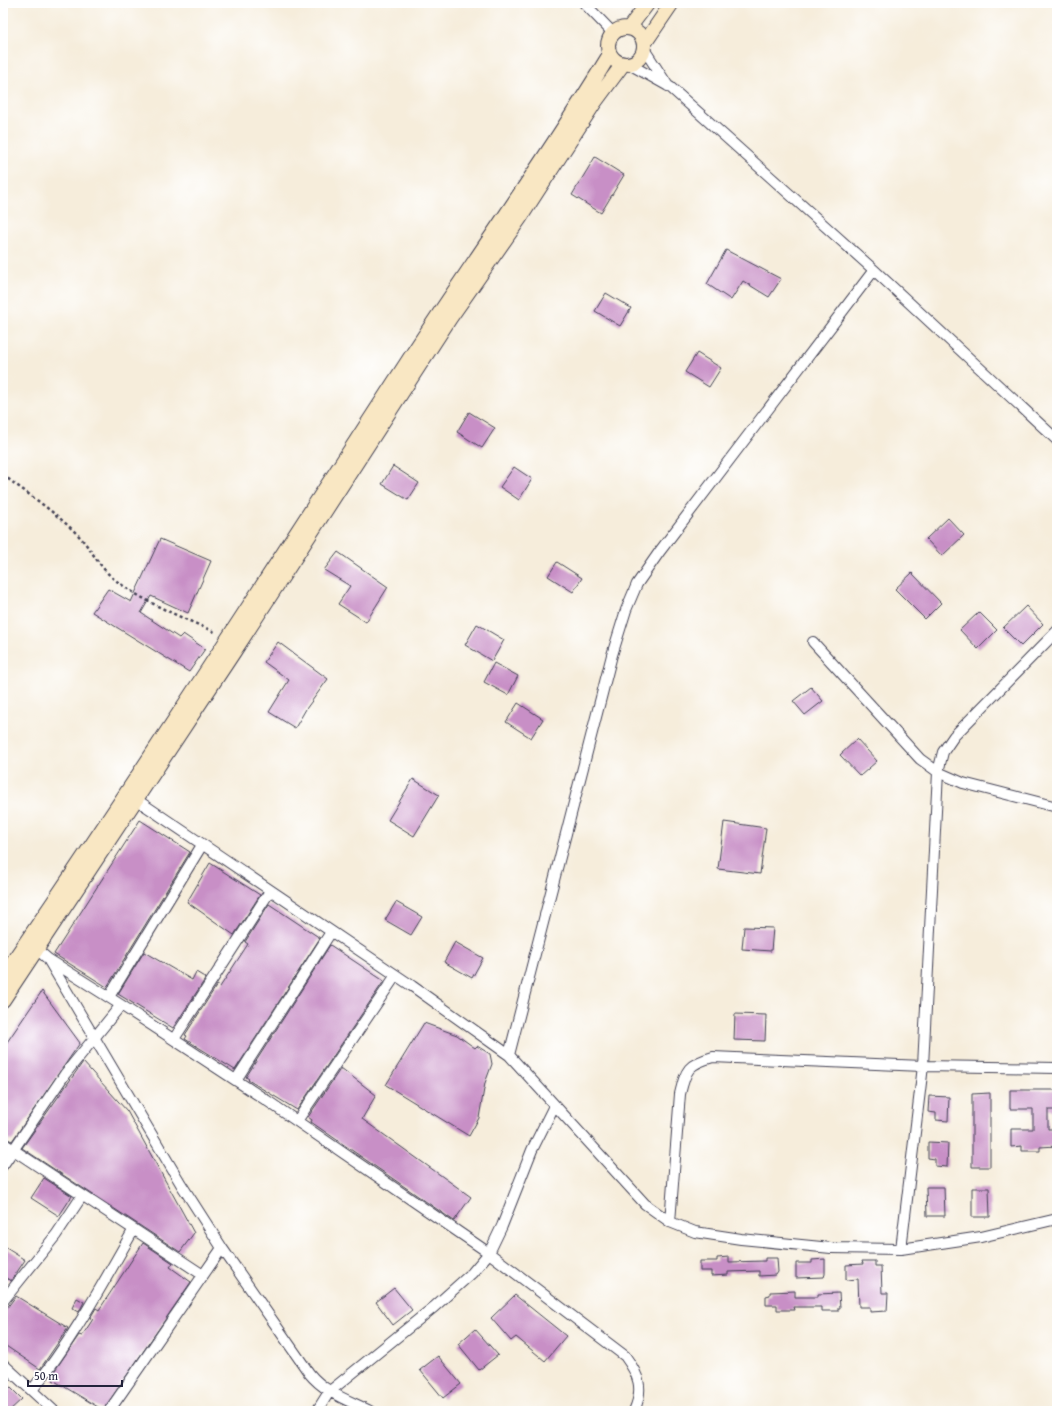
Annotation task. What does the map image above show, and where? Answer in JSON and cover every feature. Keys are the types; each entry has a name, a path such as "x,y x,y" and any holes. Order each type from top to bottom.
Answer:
{"main road":[{"path":"629,28 648,3"},
{"path":"644,46 640,33 629,28 618,29 613,33 608,43 610,54 617,62 626,64 637,61 644,46 672,3"},
{"path":"131,796 227,638 454,292 585,96 610,54"},
{"path":"3,1000 32,945 131,796 450,318 520,218 595,102 626,64"},
{"path":"3,976 32,945"}],"street":[{"path":"584,3 613,33"},
{"path":"644,46 670,87"},
{"path":"626,64 670,87 874,270 1057,440"},
{"path":"509,1055 612,655 626,610 637,584 660,551 874,270"},
{"path":"901,1249 922,1066 938,772 943,752 954,736 1057,631"},
{"path":"813,642 920,759 938,772 963,783 1057,807"},
{"path":"131,796 396,976 509,1055 645,1204 670,1222 695,1232 741,1239 831,1248 901,1249 981,1237 1057,1219"},
{"path":"109,997 202,845"},
{"path":"174,1039 270,891"},
{"path":"236,1080 331,932"},
{"path":"32,945 48,959 121,1004 236,1080 489,1253 625,1356 635,1369 640,1385 638,1402 634,1411"},
{"path":"48,959 181,1184 222,1248 309,1374 318,1384 329,1392 370,1411"},
{"path":"297,1121 396,976"},
{"path":"3,1165 65,1074 93,1037 121,1004"},
{"path":"670,1222 680,1094 685,1075 695,1062 713,1057 922,1066 1057,1068"},
{"path":"317,1411 329,1392 472,1274 489,1253 502,1226 532,1150 554,1106"},
{"path":"3,1143 203,1275"},
{"path":"3,1300 56,1235 82,1196"},
{"path":"32,1390 55,1362 76,1329 134,1229"},
{"path":"109,1411 222,1248"},
{"path":"3,1364 54,1411"}],"path":[{"path":"3,475 67,524 104,569 138,596 227,638"}],"building":[{"path":"595,157 624,175 601,213 572,195"},
{"path":"726,250 781,279 769,297 743,281 731,300 707,284"},
{"path":"606,293 631,308 620,326 595,311"},
{"path":"697,353 721,368 709,387 685,372"},
{"path":"469,412 495,428 482,448 457,432"},
{"path":"393,466 419,483 408,500 382,484"},
{"path":"514,467 532,479 519,500 500,487"},
{"path":"948,518 964,535 942,556 926,539"},
{"path":"160,539 211,561 188,613 151,596 141,613 179,638 183,634 205,649 189,672 92,612 108,589 131,602"},
{"path":"338,552 388,587 366,622 338,604 350,586 324,570"},
{"path":"557,562 582,578 573,592 548,576"},
{"path":"912,573 941,603 925,619 895,589"},
{"path":"1026,606 1043,624 1021,646 1003,628"},
{"path":"979,612 997,630 978,649 960,630"},
{"path":"477,624 504,640 492,661 465,645"},
{"path":"278,642 328,679 306,709 295,728 269,712 289,680 264,662"},
{"path":"494,663 518,676 508,695 484,682"},
{"path":"811,687 823,701 805,715 793,701"},
{"path":"518,703 543,719 531,738 506,722"},
{"path":"857,739 877,761 860,776 840,755"},
{"path":"413,779 439,795 414,836 388,820"},
{"path":"140,820 190,852 107,987 54,954"},
{"path":"724,822 766,828 760,874 718,869"},
{"path":"210,863 260,895 234,935 187,902"},
{"path":"396,902 422,917 411,935 385,920"},
{"path":"269,904 320,938 235,1070 185,1039 187,1036 185,1035 217,985 220,987 248,944 245,942"},
{"path":"744,927 773,928 771,951 742,949"},
{"path":"455,942 483,958 472,978 444,962"},
{"path":"330,945 384,981 297,1110 248,1080 249,1079 246,1077"},
{"path":"144,952 192,980 196,972 206,978 173,1028 118,994"},
{"path":"42,991 80,1043 12,1141 3,1137 3,1048"},
{"path":"735,1014 766,1015 765,1041 734,1040"},
{"path":"424,1023 457,1035 475,1048 477,1046 490,1054 492,1064 485,1083 479,1118 469,1136 386,1085"},
{"path":"83,1062 127,1111 194,1233 180,1252 22,1148"},
{"path":"341,1068 376,1095 362,1119 471,1197 454,1221 311,1122 312,1120 308,1117"},
{"path":"1010,1090 1057,1090 1057,1110 1048,1110 1048,1129 1057,1129 1057,1146 1040,1147 1040,1151 1022,1151 1022,1146 1011,1147 1011,1129 1033,1129 1033,1109 1010,1109"},
{"path":"990,1093 990,1167 972,1167 972,1094"},
{"path":"929,1096 949,1097 948,1121 936,1120 936,1113 928,1112"},
{"path":"928,1142 948,1143 947,1167 935,1166 935,1159 928,1158"},
{"path":"44,1178 72,1196 59,1216 31,1198"},
{"path":"926,1187 944,1187 945,1216 927,1216"},
{"path":"972,1188 989,1188 990,1217 972,1217"},
{"path":"143,1243 173,1263 170,1267 191,1282 103,1410 53,1380 54,1378 51,1376 79,1335 82,1336 93,1319 90,1318 96,1308 99,1310"},
{"path":"3,1246 25,1260 11,1281 3,1276"},
{"path":"729,1257 729,1262 765,1261 765,1258 777,1258 778,1272 776,1275 759,1276 759,1271 728,1272 728,1275 711,1276 711,1271 700,1271 700,1261 717,1261 717,1258"},
{"path":"825,1259 824,1277 796,1278 796,1263 812,1263 812,1260"},
{"path":"862,1261 875,1261 875,1266 881,1266 882,1293 888,1293 887,1311 870,1312 870,1307 859,1307 858,1279 846,1280 846,1265 863,1264"},
{"path":"394,1288 412,1310 393,1325 376,1302"},
{"path":"795,1291 795,1297 818,1297 818,1294 839,1293 840,1308 838,1308 838,1311 821,1311 821,1307 793,1307 794,1310 777,1310 777,1305 766,1305 766,1296 770,1295 770,1292"},
{"path":"515,1295 566,1336 545,1361 516,1337 511,1341 491,1318"},
{"path":"16,1296 68,1328 40,1369 3,1344 3,1313"},
{"path":"77,1298 84,1302 79,1312 72,1308"},
{"path":"475,1329 498,1355 479,1370 458,1344"},
{"path":"438,1356 461,1384 443,1398 420,1370"},
{"path":"3,1380 22,1399 9,1411 3,1411"}]}
